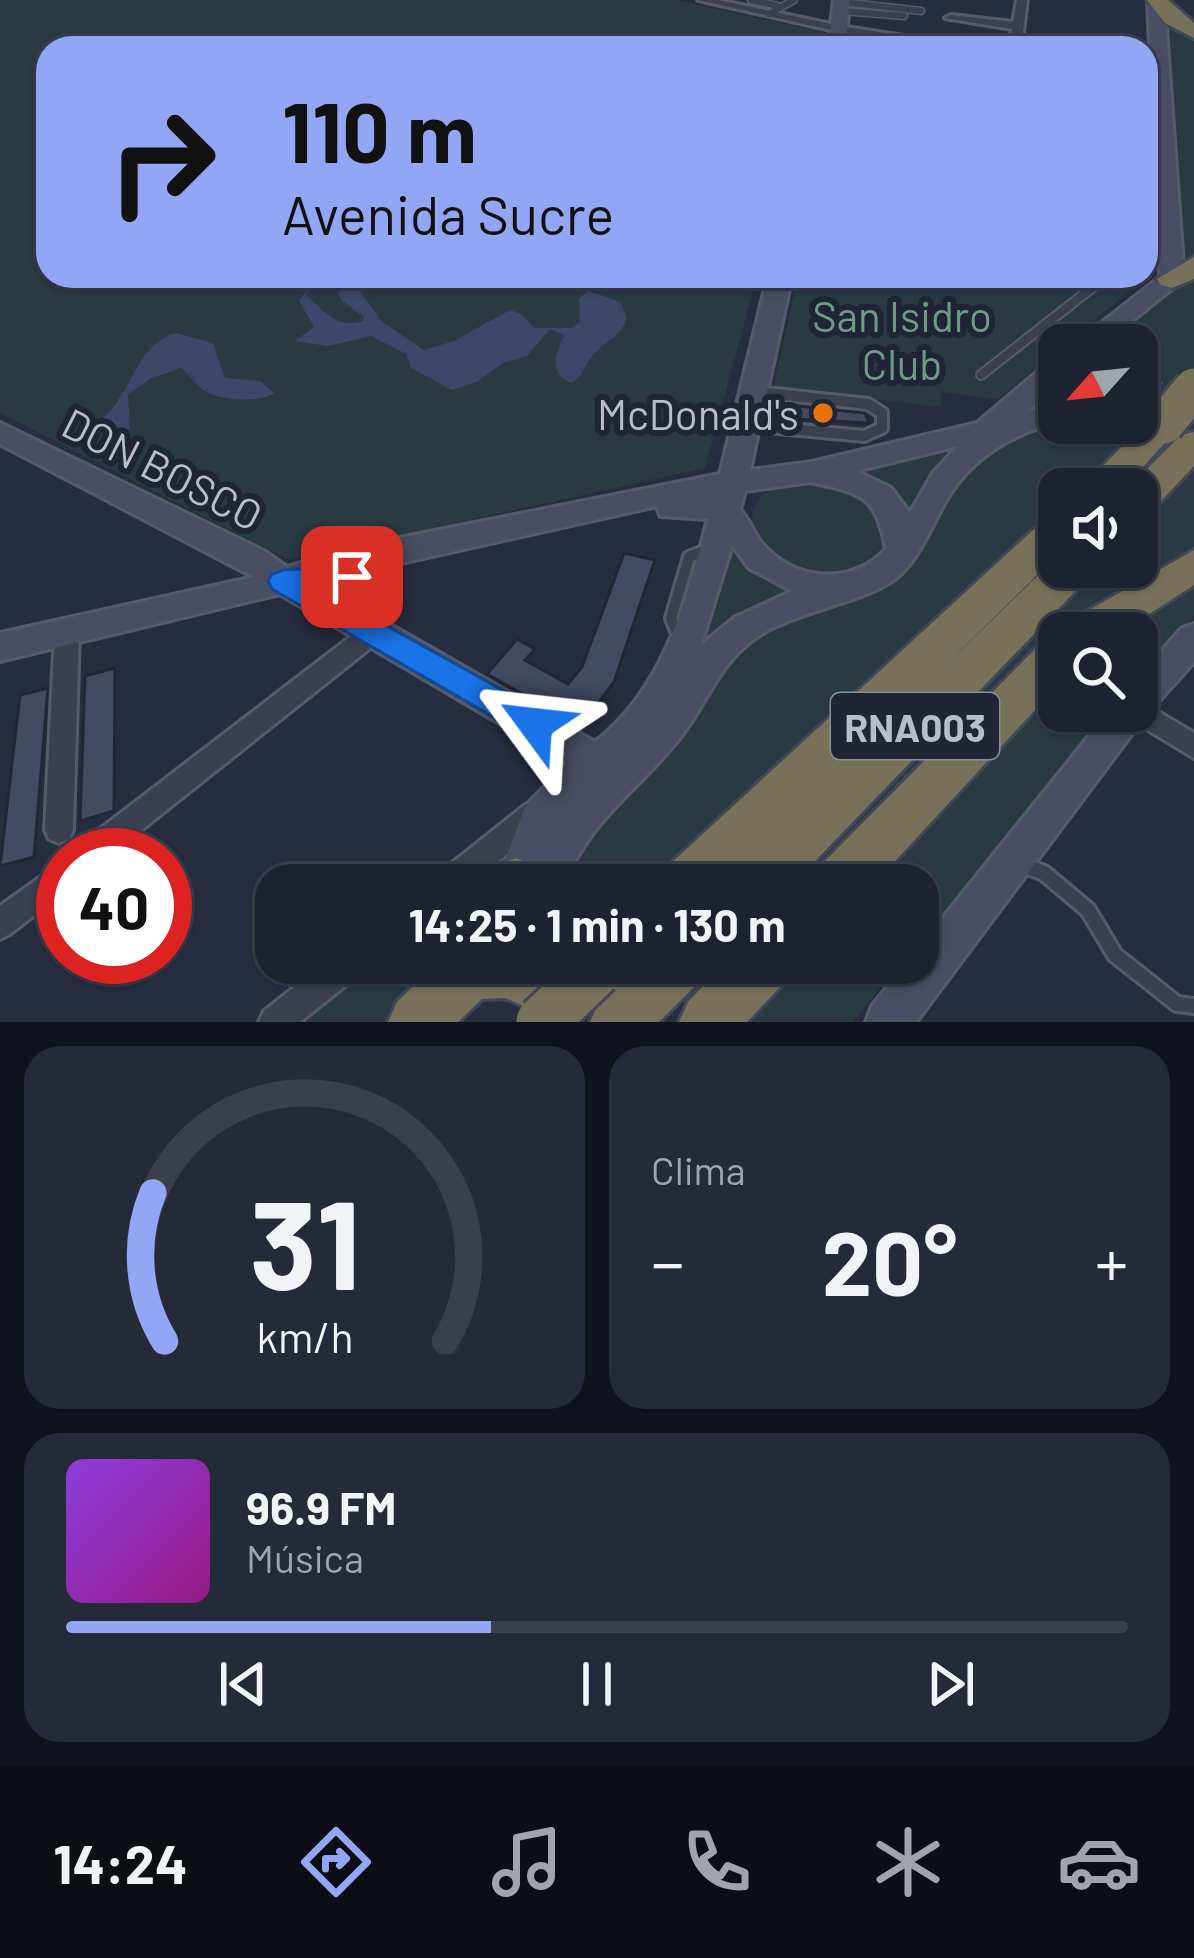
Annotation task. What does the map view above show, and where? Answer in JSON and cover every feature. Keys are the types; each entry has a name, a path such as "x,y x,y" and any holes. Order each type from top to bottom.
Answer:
{"highway":[{"path":"1157,0 1172,19 1194,28"},
{"path":"1183,0 1182,13 1194,28"},
{"path":"1122,468 1172,419 1194,388"},
{"path":"1151,468 1172,419"},
{"name":"RNA003","path":"708,864 1038,549"},
{"path":"1119,612 1194,566"},
{"name":"RNA003","path":"777,864 1052,588"},
{"path":"858,864 1038,676"},
{"path":"709,1022 744,984"},
{"path":"417,1022 554,990"}],"main road":[{"path":"1156,36 1157,0"},
{"path":"1158,141 1179,264"},
{"path":"551,864 581,812 665,730 698,670 743,424 777,288"},
{"path":"1110,324 1151,288"},
{"path":"976,432 1038,391"},
{"path":"728,515 755,490 796,475 1038,419"},
{"path":"521,864 550,803 654,711 702,647 756,621 875,578 902,552 954,466 976,446 1028,422"},
{"name":"DON BOSCO","path":"0,432 253,560 597,762"},
{"path":"796,475 854,481 880,495 901,526 902,552"},
{"path":"0,647 283,581 352,577 687,505 728,515 748,548 779,573 843,588"},
{"path":"1158,681 1194,638"},
{"path":"888,1022 1116,732"}],"street":[{"path":"703,0 841,18 921,36"},
{"path":"1017,36 1022,0"},
{"path":"951,18 1018,26"},
{"path":"123,828 375,631"},
{"path":"59,828 67,632"},
{"path":"1158,724 1194,748"},
{"path":"473,864 550,803"},
{"path":"0,924 36,895"},
{"path":"275,1022 323,984"}],"lane":[{"path":"751,0 774,10 794,0"},
{"path":"841,18 919,14"},
{"path":"981,375 1092,288"},
{"path":"743,424 863,436 882,428 882,413 868,404 752,391"},
{"path":"1012,862 1044,873 1058,884 1097,920 1102,939 1115,955 1177,1004 1194,1006"}],"green space":[{"path":"0,0 676,0 823,32 822,36 36,36 36,288 754,288 705,468 289,560 0,413"},
{"path":"1161,14 1194,35 1194,258 1181,266"},
{"path":"1194,271 1194,398 1158,397 1158,324 1120,324"},
{"name":"San Isidro Club","path":"795,288 1133,288 1089,324 1038,324 1038,366 998,399 941,392 941,407 773,388"},
{"path":"1158,407 1194,409 1194,435 1158,469 1038,468 1038,537 690,864 567,864 725,653 841,597 1001,439 1038,426 1038,444 1158,444"},
{"path":"975,441 911,525 847,468"},
{"path":"1194,463 1194,550 1158,574 1158,498"},
{"path":"817,478 876,503 890,550 873,570 807,577 781,566 760,545 752,519 764,494 782,483"},
{"path":"732,534 814,593 696,656"},
{"path":"1194,572 1194,616 1158,658 1158,612 1130,612"},
{"path":"1065,588 1137,588 1101,612 1042,612"},
{"path":"1038,616 1038,665 848,864 796,864"},
{"path":"1038,689 1038,732 1095,732 939,917 939,864 879,864"},
{"path":"343,984 433,984 392,1022 297,1022"},
{"path":"771,984 883,984 853,1022 738,1022"}],"water":[{"path":"309,288 306,295 331,317 345,323 363,321 337,290 329,288 358,288 381,321 424,350 454,341 510,310 534,328 571,328 580,322 579,298 589,291 620,302 627,319 571,383 557,368 564,335 550,329 527,356 452,390 411,368 406,354 371,336 328,346 295,341 314,327 299,301"},
{"path":"176,333 213,343 225,378 260,381 274,393 250,399 219,397 203,390 181,368 150,379 128,394 130,428 117,448 107,449 101,420 152,347"}],"building":[{"path":"778,404 865,413 869,423 777,418"},
{"path":"624,553 655,560 614,682 580,727 487,674 517,639 535,649 525,660 568,684 582,667"},
{"path":"115,668 114,811 80,821 85,676"},
{"path":"48,688 34,857 0,866 20,695"}],"place":[{"name":"McDonald's","path":"823,413"}],"route":[{"path":"352,577 311,583 283,581 535,724"}]}
